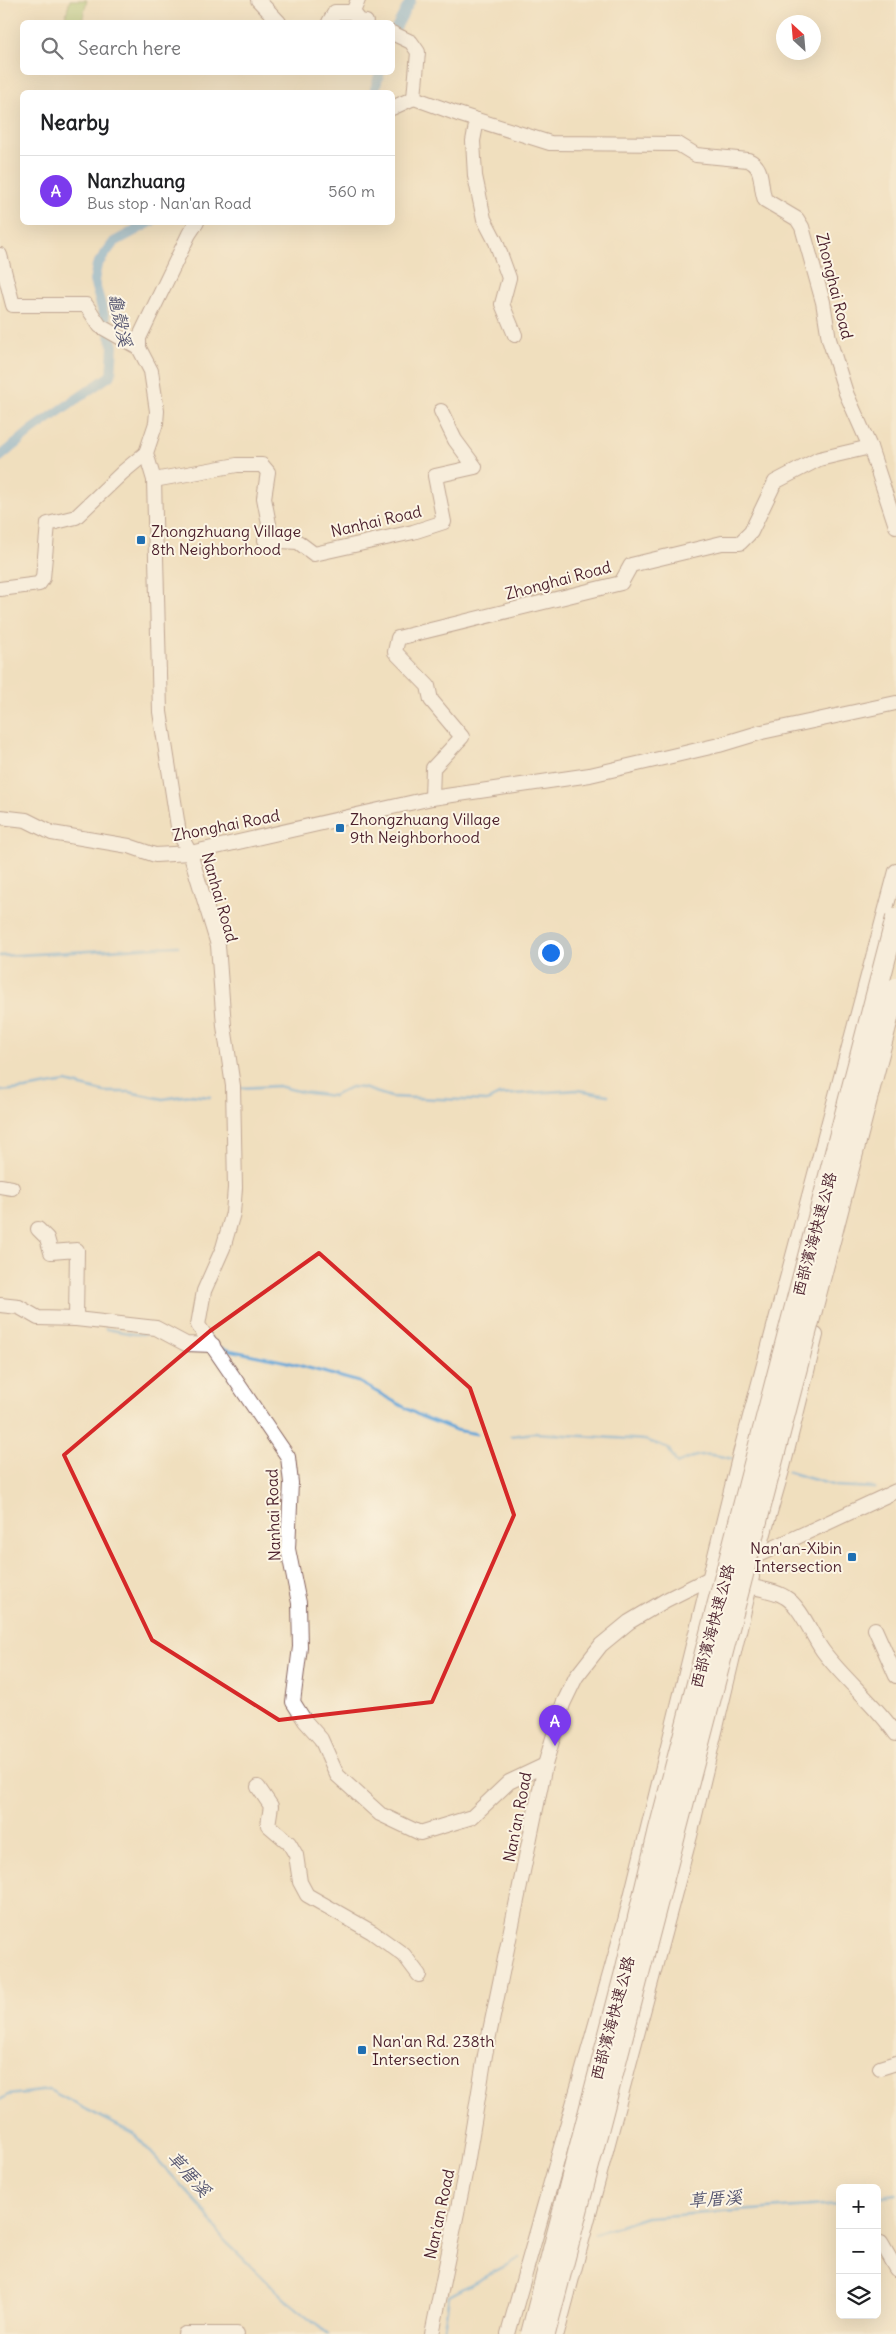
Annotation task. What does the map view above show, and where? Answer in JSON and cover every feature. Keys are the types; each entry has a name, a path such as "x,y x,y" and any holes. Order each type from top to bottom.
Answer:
{"highway":[{"name":"西部濱海快速公路","path":"531,2334 625,1972 659,1829 896,918"},
{"name":"西部濱海快速公路","path":"545,2334 896,988"}],"street":[{"path":"258,0 277,20"},
{"path":"330,20 335,12 356,6 360,20"},
{"path":"395,107 414,98 418,52 411,42 396,34"},
{"name":"Zhonghai Road","path":"414,98 477,120 550,142 678,144 696,154 748,160 755,163 760,170 765,200 791,215 802,227 832,348 846,393 870,447 896,526"},
{"path":"477,120 473,141 475,176 484,219 496,242 509,278 502,304 515,335"},
{"path":"138,348 142,329 195,225"},
{"path":"0,255 14,305 86,305 100,326 138,348 151,371 157,411 156,423 146,453 76,517 48,524 43,578 39,584 0,589"},
{"name":"Nanhai Road","path":"154,480 237,465 262,465 268,472 264,498 269,524 265,540 298,542 314,554 413,532 444,522 435,476 475,467 455,440 441,412"},
{"name":"Zhonghai Road","path":"432,798 433,768 462,737 431,700 428,686 395,652 398,638 621,583 631,565 722,542 740,543 751,532 775,482 819,459 870,447"},
{"name":"Nanhai Road","path":"146,453 154,480 160,712 179,833 190,853 218,945 224,1026 233,1086 235,1179 233,1213 223,1248 204,1290 198,1324 288,1457 290,1483 288,1550 299,1603 300,1646 293,1702 305,1721 321,1739 337,1774 380,1814 420,1833 472,1816 509,1782 545,1765"},
{"name":"Zhonghai Road","path":"0,816 26,820 52,833 128,846 155,855 190,853 432,798 590,775 719,745 762,732 896,703"},
{"path":"508,2334 625,1921 743,1445 896,871"},
{"path":"557,2334 690,1836 758,1555 783,1467 896,1013"},
{"path":"38,1229 47,1238 51,1252 76,1250 76,1319"},
{"path":"0,1305 19,1307 38,1318 76,1319 156,1328 186,1344 213,1345"},
{"name":"Nan'an Road","path":"432,2334 467,2164 485,2055 545,1765 563,1704 576,1677 601,1645 629,1622 711,1577 893,1494"},
{"path":"711,1577 786,1597 797,1609 822,1650 840,1672 885,1718 896,1734"},
{"path":"875,1629 896,1676"},
{"path":"258,1787 270,1806 268,1825 289,1843 296,1855 300,1882 306,1895 372,1932 404,1955 419,1975"},
{"path":"880,2068 896,2063"},
{"path":"881,2243 896,2269"},
{"path":"185,2334 237,2334"}],"highlighted area":[{"path":"319,1253 470,1388 514,1515 432,1702 279,1720 152,1640 64,1455 210,1331"}],"green space":[{"path":"70,0 87,0 82,20 65,20"}],"waterway":[{"name":"龜殼溪","path":"395,29 411,0"},
{"name":"龜殼溪","path":"375,90 379,75"},
{"name":"龜殼溪","path":"0,457 32,430 111,375 113,346 94,281 97,265 114,242 145,225"},
{"path":"0,956 178,946"},
{"path":"0,1091 66,1082 105,1092 129,1092 163,1099 190,1095 210,1097"},
{"path":"240,1088 278,1086 302,1092 333,1096 351,1087 363,1088 391,1097 487,1101 499,1095 578,1090 608,1095"},
{"path":"106,1329 134,1334 149,1334"},
{"path":"219,1348 287,1362 359,1382 420,1416 456,1430 477,1434"},
{"path":"511,1436 534,1433 645,1440 668,1448 677,1464 692,1457 704,1455 733,1459"},
{"path":"788,1472 836,1486 875,1488"},
{"name":"草厝溪","path":"0,2100 8,2095 49,2090 134,2134 202,2208 224,2240 286,2300 328,2334"},
{"name":"草厝溪","path":"881,2197 896,2195"},
{"name":"草厝溪","path":"595,2234 647,2217 836,2204"},
{"name":"草厝溪","path":"443,2334 449,2296 520,2258"}],"place":[{"name":"Zhongzhuang Village 8th Neighborhood","path":"141,540"},
{"name":"Zhongzhuang Village 9th Neighborhood","path":"340,828"},
{"name":"Nan'an-Xibin Intersection","path":"852,1557"},
{"name":"Nanzhuang","path":"555,1746"},
{"name":"Nan'an Rd. 238th Intersection","path":"362,2050"}]}
